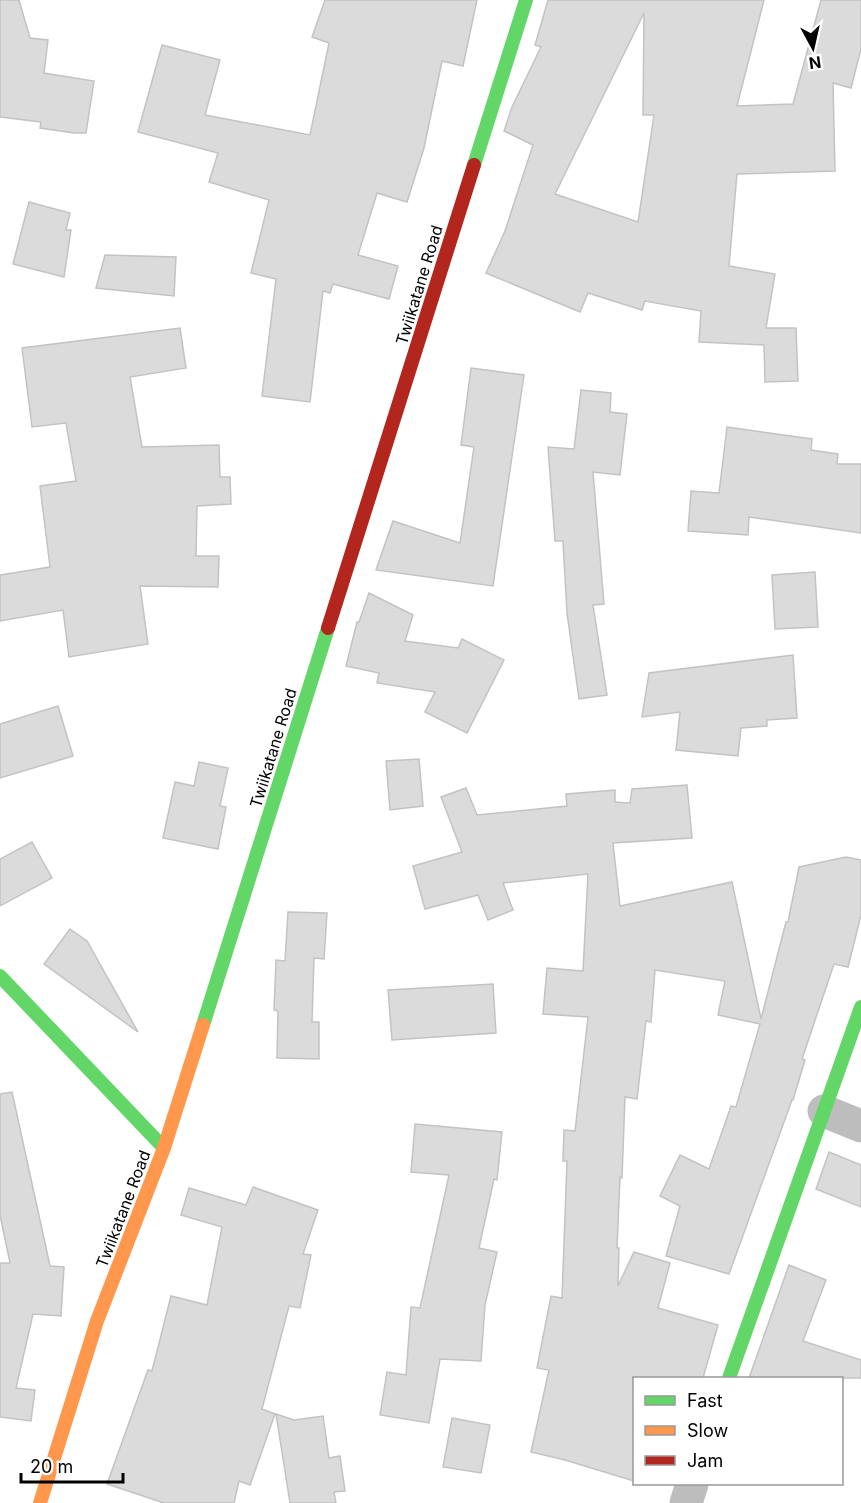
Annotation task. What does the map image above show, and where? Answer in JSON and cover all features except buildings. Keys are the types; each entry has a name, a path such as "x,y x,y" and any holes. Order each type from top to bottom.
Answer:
{"street":[{"name":"Twiikatane Road","path":"40,1503 97,1321 164,1148 526,0"},
{"path":"0,976 164,1148"},
{"path":"729,1377 861,1007"},
{"path":"824,1111 861,1126"},
{"path":"686,1503 692,1485"}],"traffic: fast":[{"path":"474,165 526,0"},
{"path":"203,1025 328,628"},
{"path":"0,976 164,1148"},
{"path":"729,1377 861,1007"}],"traffic: slow":[{"path":"40,1503 97,1321 164,1148 203,1025"}],"traffic: jam":[{"path":"328,628 474,165"}]}
